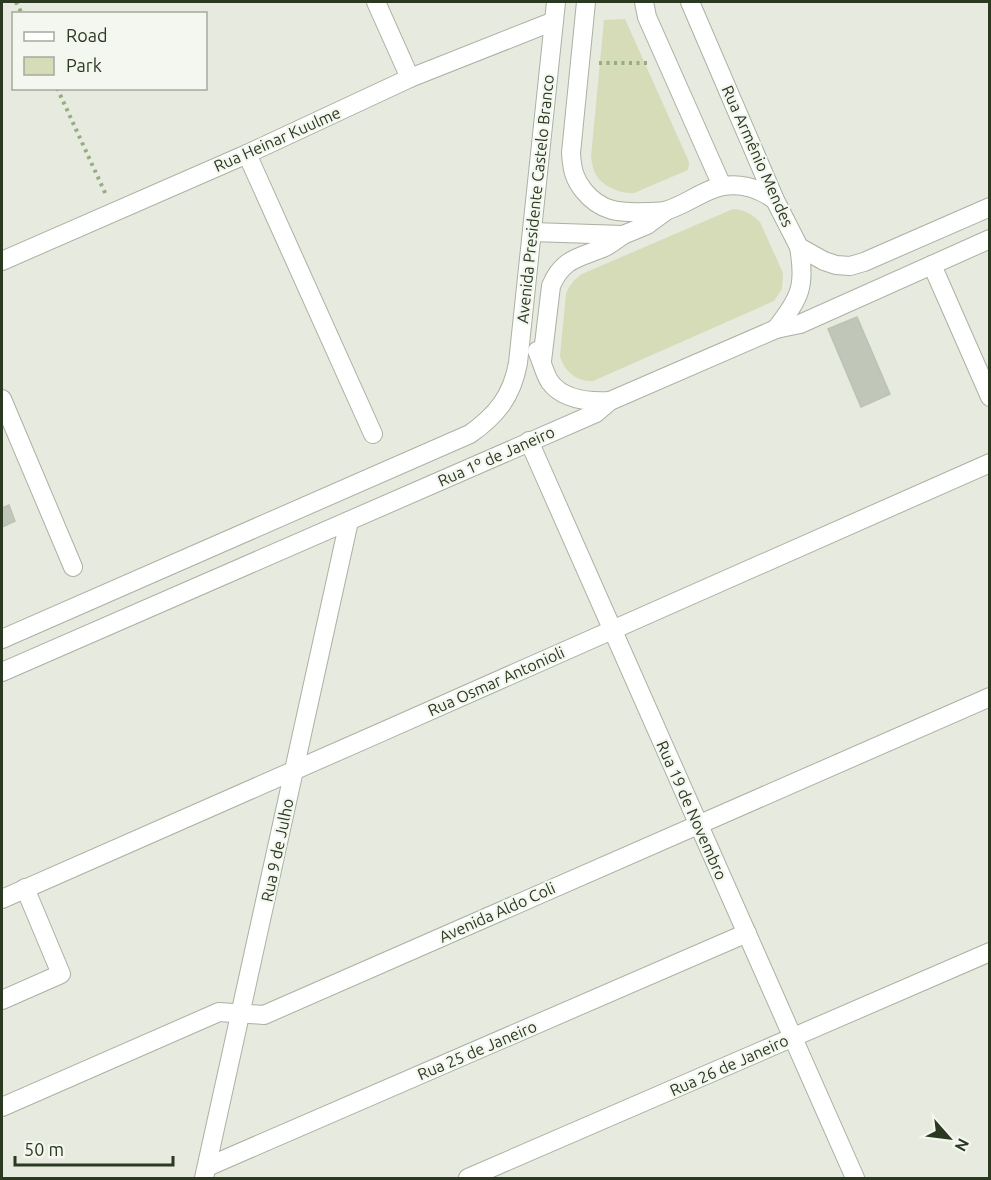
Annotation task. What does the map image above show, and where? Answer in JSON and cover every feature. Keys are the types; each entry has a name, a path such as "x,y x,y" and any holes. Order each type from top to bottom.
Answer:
{"street":[{"path":"376,2 410,78"},
{"name":"Avenida Presidente Castelo Branco","path":"508,396 517,369 523,323 556,2"},
{"name":"Avenida Presidente Castelo Branco","path":"586,2 571,153 572,169 577,183 591,200 603,208 633,213 666,211"},
{"path":"644,2 646,17 722,186"},
{"name":"Rua Armênio Mendes","path":"690,2 775,200 799,247 824,261 850,266 990,207"},
{"name":"Rua Heinar Kuulme","path":"2,261 247,154 410,78 554,21"},
{"path":"247,154 373,434"},
{"path":"542,361 551,286 561,267 568,262 606,247 623,235 647,225 666,211 722,186 738,185 753,188 765,192 775,200"},
{"path":"532,232 623,235"},
{"name":"Rua 1º de Janeiro","path":"2,672 596,413 610,401 776,328 800,324 990,239"},
{"path":"776,328 798,298 803,268 799,247"},
{"path":"932,265 990,397"},
{"path":"523,323 550,383 563,393 582,400 610,401"},
{"name":"Rua 1º de Janeiro","path":"2,639 470,434 495,414 508,396"},
{"path":"2,399 73,567"},
{"name":"Rua 19 de Novembro","path":"529,441 855,1179"},
{"name":"Rua Osmar Antonioli","path":"2,899 990,462"},
{"name":"Rua 9 de Julho","path":"206,1173 349,521"},
{"name":"Avenida Aldo Coli","path":"2,1107 219,1012 264,1015 990,697"},
{"path":"2,1000 61,974 25,888"},
{"name":"Rua 25 de Janeiro","path":"206,1173 747,933"},
{"name":"Rua 26 de Janeiro","path":"468,1179 990,952"}],"path":[{"path":"580,62 667,63"},
{"path":"58,90 114,211"}],"green space":[{"path":"625,19 689,162 688,170 634,193 619,191 603,183 595,173 591,157 604,20"},
{"path":"733,209 748,213 760,222 783,273 782,289 774,301 593,381 582,380 568,371 560,356 566,294 574,281 582,274"}],"building":[{"path":"857,317 890,394 861,407 828,329"},
{"path":"9,505 15,521 2,527 2,508"}]}
